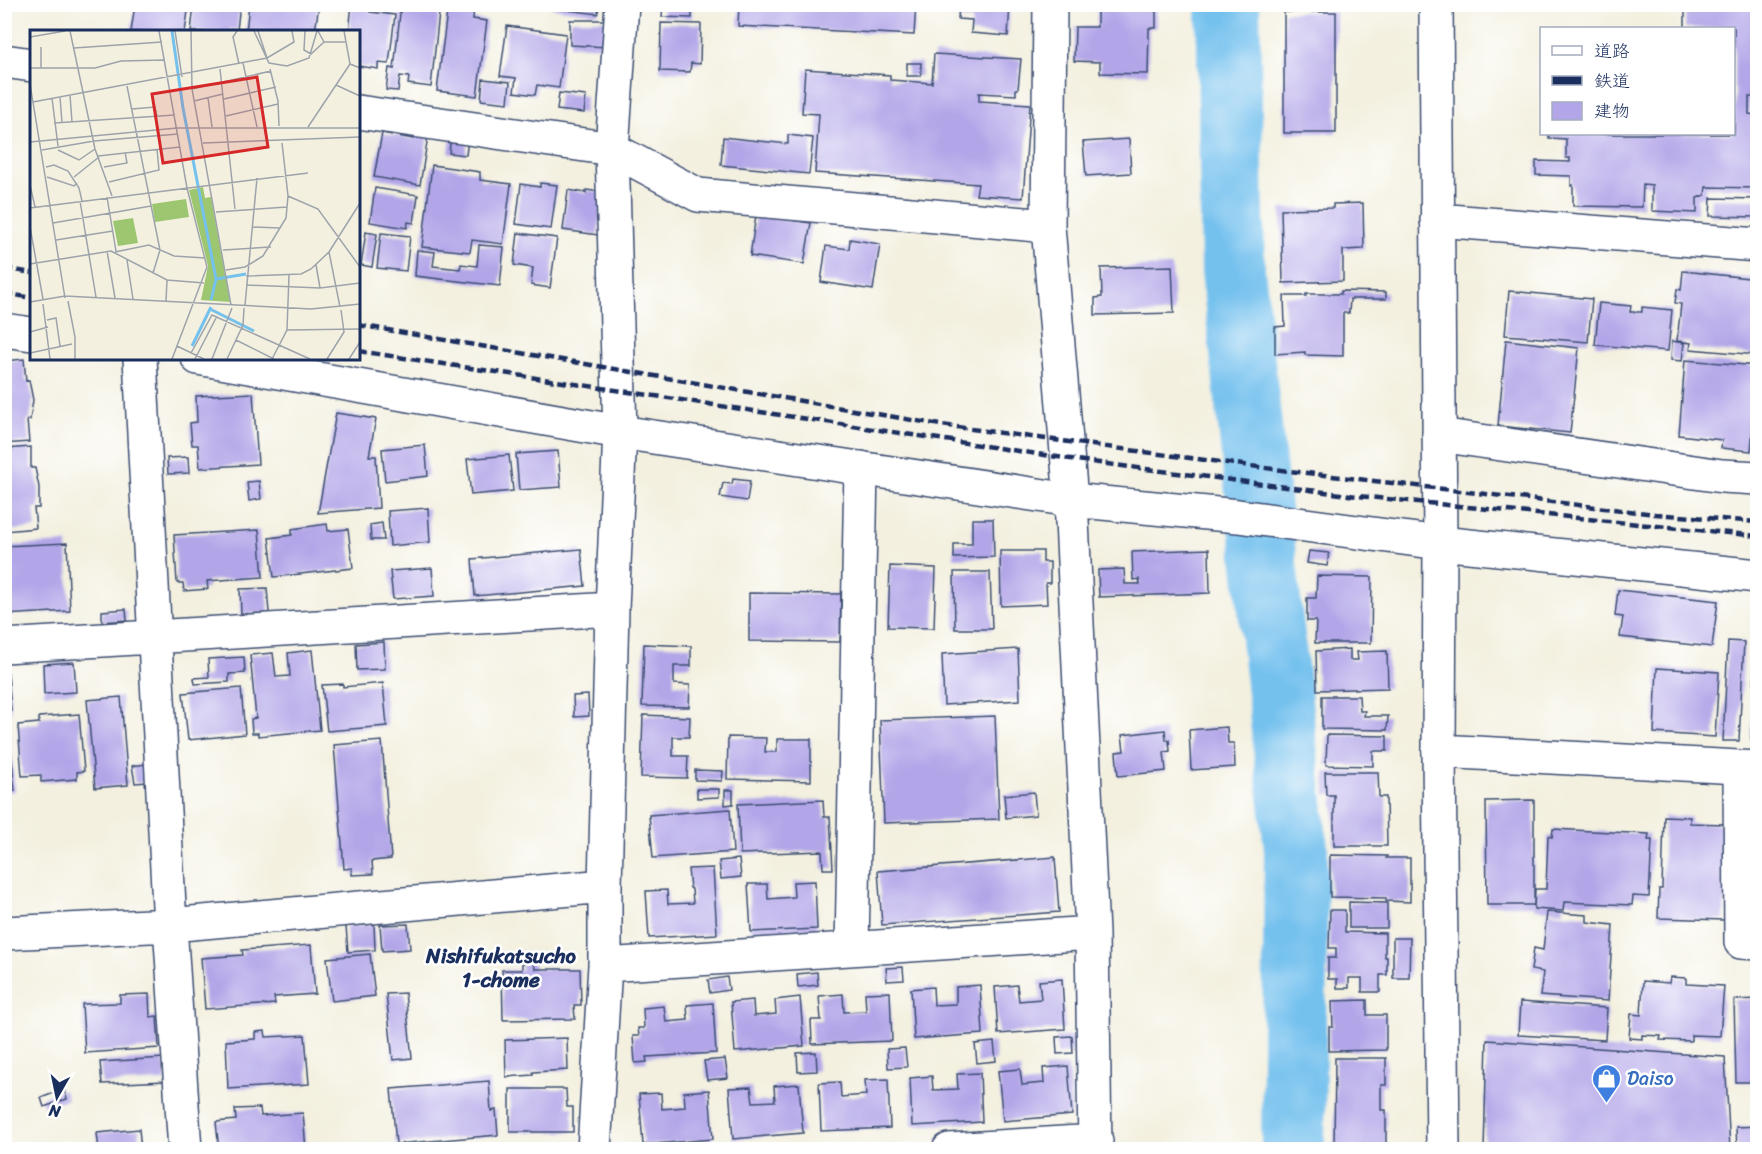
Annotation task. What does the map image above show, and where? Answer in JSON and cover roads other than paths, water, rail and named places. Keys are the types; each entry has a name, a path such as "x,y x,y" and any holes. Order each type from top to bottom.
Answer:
{"street":[{"path":"594,1149 605,965 612,609 620,432 612,149 622,4"},
{"path":"949,1149 1096,1145 1092,933 1071,500 1048,226 1050,4"},
{"path":"1437,4 1439,751 1443,1149"},
{"path":"4,61 30,65"},
{"path":"360,112 612,149 698,195 1048,226"},
{"path":"1437,220 1758,246"},
{"path":"4,330 30,334"},
{"path":"140,360 184,1149"},
{"path":"209,360 620,432 1071,500 1238,516 1440,543 1758,576"},
{"path":"1439,435 1722,476 1758,478"},
{"path":"852,948 861,468"},
{"path":"4,646 612,609"},
{"path":"1439,751 1749,767 1741,942 1758,943"},
{"path":"4,933 170,925 605,886"},
{"path":"605,965 1092,933"}],"waterway":[{"path":"1228,4 1233,270 1296,849 1293,1150"}],"railway":[{"path":"4,268 30,273"},
{"path":"4,293 30,298"},
{"path":"360,325 941,425 1273,469 1655,514 1758,522"},
{"path":"360,351 1084,461 1348,495 1758,536"}],"place":[{"name":"Daiso","path":"1606,1104"}],"district":[{"name":"Nishifukatsucho 1-chome","path":"501,968"}]}
